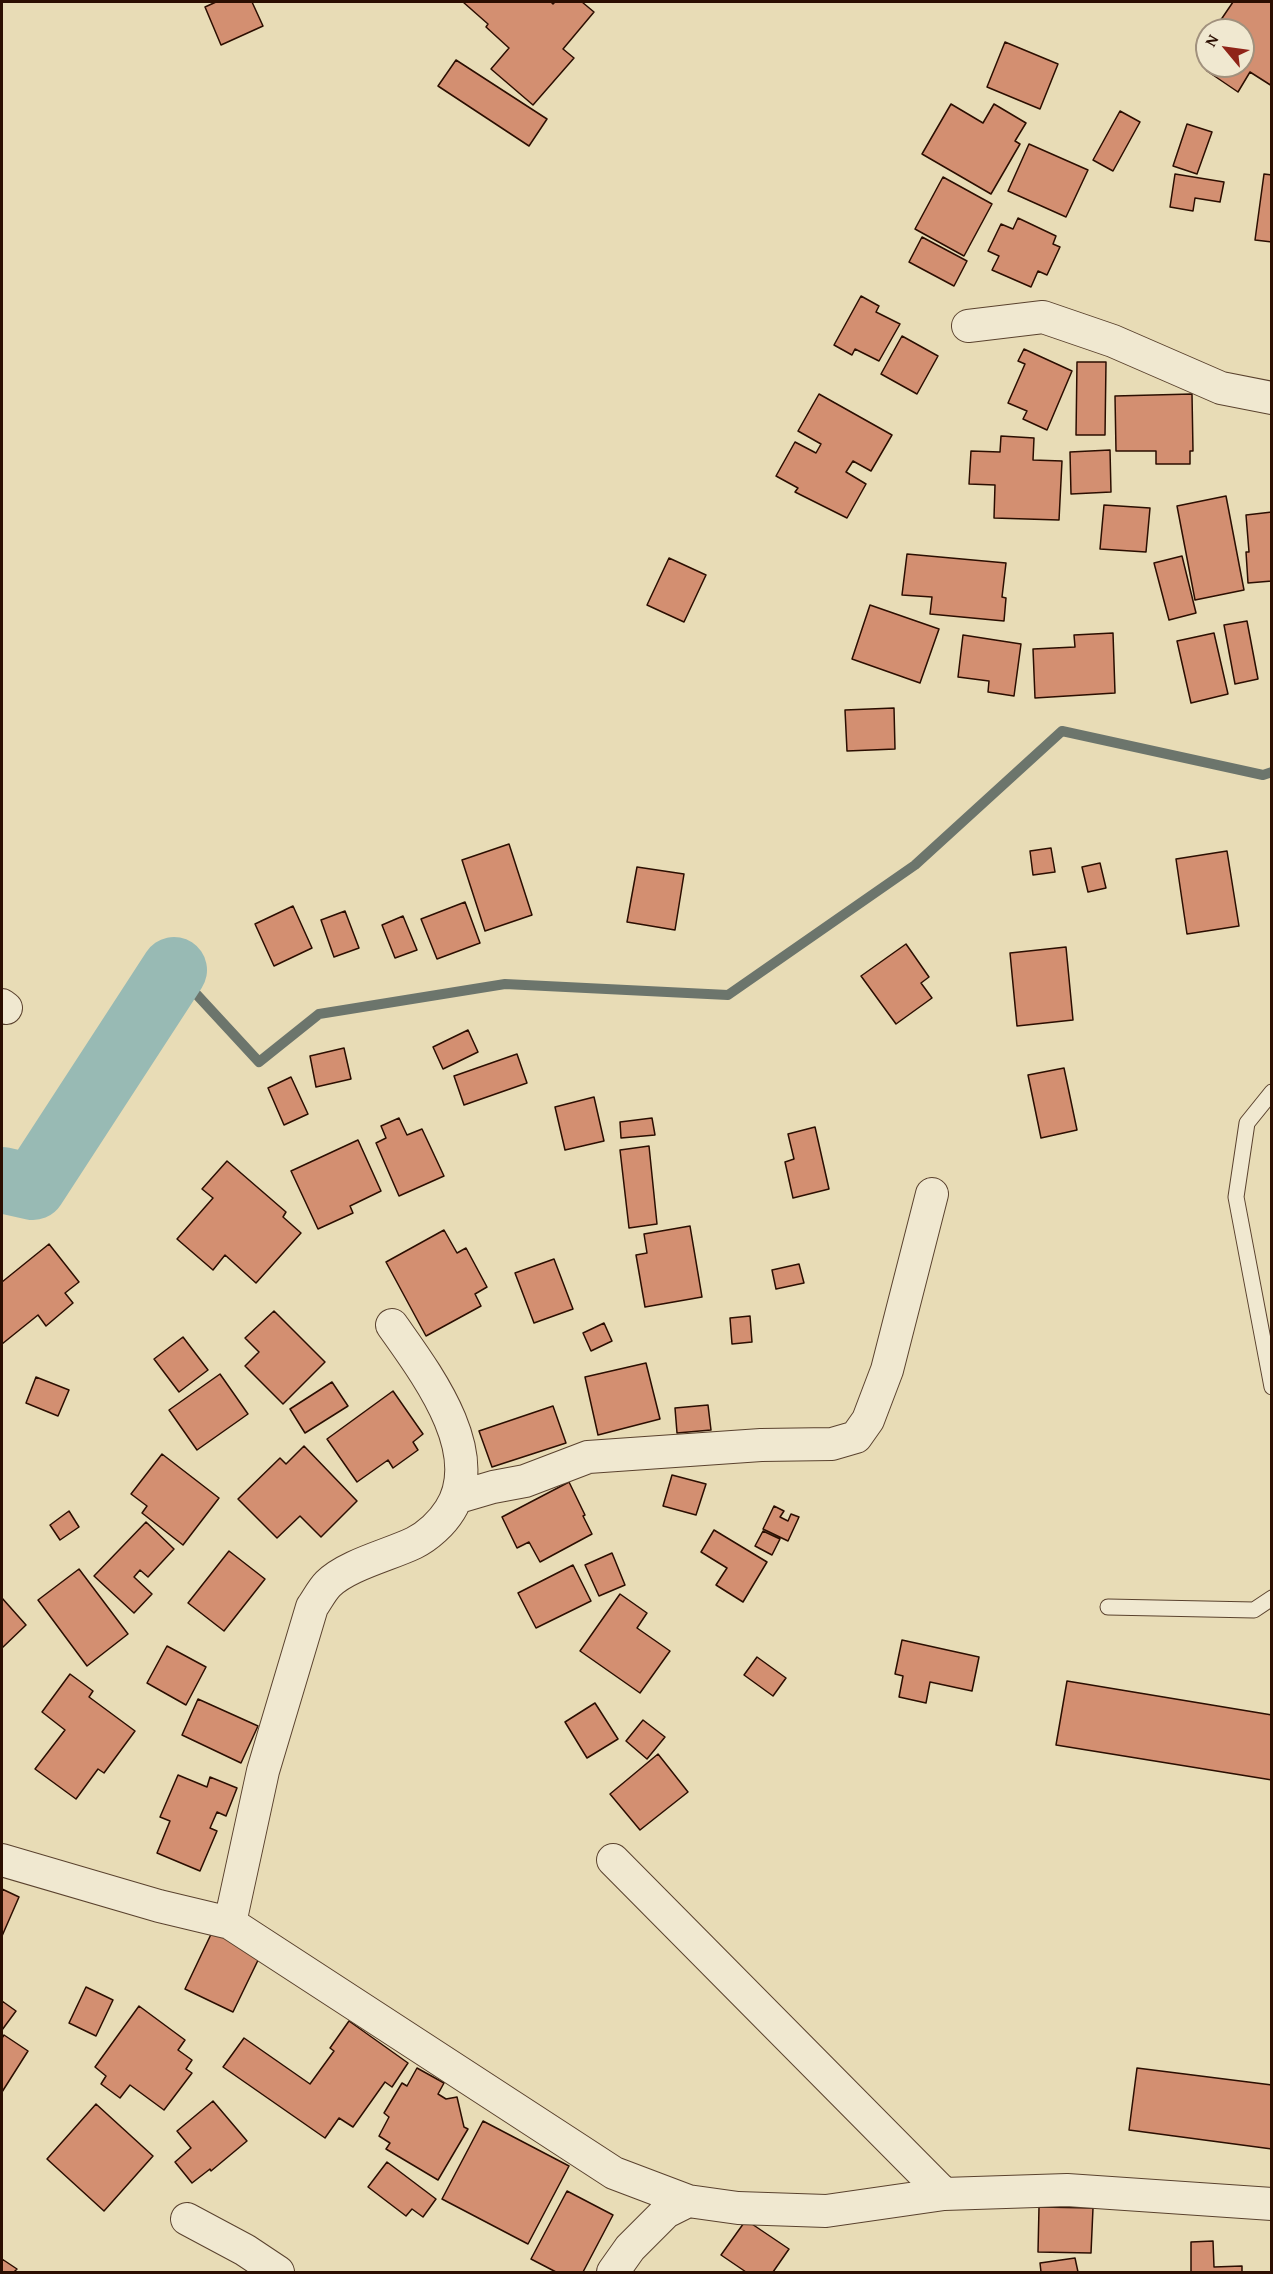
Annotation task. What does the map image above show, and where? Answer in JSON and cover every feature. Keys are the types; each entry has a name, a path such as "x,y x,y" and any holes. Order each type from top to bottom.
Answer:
{"street":[{"path":"968,326 1043,317 1113,341 1221,388 1272,398"},
{"path":"459,1497 525,1480 588,1457 761,1444 832,1444 856,1437 868,1420 888,1371 932,1194"},
{"path":"230,1923 262,1771 312,1607 328,1584 337,1578 356,1567 416,1542 442,1522 459,1497 462,1470 454,1427 431,1381 392,1325"},
{"path":"2,1860 159,1906 230,1923 614,2173 688,2201 738,2208 826,2211 944,2194 1067,2190 1272,2204"},
{"path":"613,1860 944,2194"},
{"path":"613,2272 630,2248 666,2212 688,2201"},
{"path":"187,2219 245,2250 278,2272"}],"lane":[{"path":"1272,1092 1247,1123 1236,1197 1272,1387"},
{"path":"1108,1607 1254,1610 1272,1598"}],"building":[{"path":"216,2 252,2 263,26 221,45 205,7"},
{"path":"463,2 551,2 553,4 555,2 582,2 594,12 563,49 574,58 533,105 491,69 509,48 486,27 488,24"},
{"path":"1233,2 1272,2 1272,86 1255,75 1255,18 1222,18"},
{"path":"1005,42 1058,64 1040,109 987,87"},
{"path":"456,60 547,119 529,146 438,86"},
{"path":"1217,78 1246,78 1238,92"},
{"path":"951,104 983,123 994,104 1026,123 1015,141 1020,144 991,194 922,154"},
{"path":"1120,111 1140,122 1113,171 1093,160"},
{"path":"1187,124 1212,132 1197,174 1173,166"},
{"path":"1029,144 1088,170 1066,217 1008,191"},
{"path":"1175,174 1224,182 1220,202 1195,198 1193,211 1170,207"},
{"path":"1264,174 1272,175 1272,242 1255,240"},
{"path":"943,177 992,204 964,256 915,229"},
{"path":"1018,218 1056,236 1053,244 1060,247 1047,275 1038,271 1031,287 992,270 999,256 988,251 1001,224 1013,229"},
{"path":"922,237 967,261 954,286 909,262"},
{"path":"861,296 879,306 876,312 900,324 879,361 855,349 852,355 834,345"},
{"path":"902,336 938,356 917,394 881,374"},
{"path":"1024,349 1072,371 1047,430 1023,419 1027,411 1008,403 1025,364 1018,361"},
{"path":"1077,362 1106,362 1105,435 1076,435"},
{"path":"819,394 892,435 871,471 853,461 846,472 866,484 847,518 795,492 798,488 776,476 795,442 816,453 821,444 798,431"},
{"path":"1192,394 1193,451 1190,451 1190,464 1156,464 1156,451 1116,451 1115,396"},
{"path":"1001,436 1034,438 1033,460 1062,461 1059,520 994,518 995,485 969,484 971,451 1000,452"},
{"path":"1110,450 1111,492 1071,494 1070,452"},
{"path":"1226,496 1244,590 1195,600 1177,506"},
{"path":"1104,505 1150,508 1146,552 1100,549"},
{"path":"1272,512 1272,581 1248,583 1246,552 1249,552 1246,515"},
{"path":"907,554 1006,563 1002,597 1006,598 1004,621 930,614 932,597 902,595"},
{"path":"1182,556 1196,613 1169,620 1154,563"},
{"path":"669,558 706,575 684,622 647,605"},
{"path":"870,605 939,629 920,683 852,659"},
{"path":"1247,621 1258,679 1235,684 1224,625"},
{"path":"1113,633 1115,693 1035,698 1033,649 1075,647 1074,635"},
{"path":"1214,633 1228,694 1191,703 1177,641"},
{"path":"963,635 1021,644 1014,696 988,692 989,681 958,677"},
{"path":"894,708 895,749 847,751 845,710"},
{"path":"509,844 532,915 485,931 462,860"},
{"path":"1051,848 1055,872 1033,875 1030,851"},
{"path":"1227,851 1239,926 1187,934 1176,859"},
{"path":"1100,863 1106,888 1088,892 1082,867"},
{"path":"637,867 684,874 675,930 627,922"},
{"path":"465,902 480,943 437,959 421,919"},
{"path":"293,906 312,948 274,966 255,924"},
{"path":"345,911 359,948 334,957 321,920"},
{"path":"403,916 417,950 395,958 382,925"},
{"path":"906,944 929,977 921,983 932,998 896,1024 861,976"},
{"path":"1066,947 1073,1020 1017,1026 1010,953"},
{"path":"468,1030 478,1052 443,1069 433,1047"},
{"path":"344,1048 351,1079 316,1087 310,1056"},
{"path":"517,1054 527,1083 464,1105 454,1076"},
{"path":"1064,1068 1077,1130 1041,1138 1028,1075"},
{"path":"291,1077 308,1114 284,1125 268,1088"},
{"path":"594,1097 604,1141 565,1150 555,1107"},
{"path":"399,1118 407,1135 422,1129 444,1176 399,1196 376,1143 386,1138 381,1126"},
{"path":"652,1118 655,1135 621,1138 620,1122"},
{"path":"815,1127 829,1189 793,1198 785,1162 794,1159 788,1134"},
{"path":"358,1140 381,1191 350,1206 353,1213 318,1229 291,1171"},
{"path":"649,1146 657,1224 629,1228 620,1150"},
{"path":"227,1161 286,1212 283,1217 301,1233 256,1283 225,1255 213,1270 177,1239 213,1198 202,1189"},
{"path":"690,1226 702,1297 645,1307 636,1255 647,1253 644,1234"},
{"path":"444,1230 457,1253 466,1248 487,1287 475,1294 481,1306 426,1336 386,1262"},
{"path":"49,1244 79,1282 65,1293 73,1303 46,1326 38,1315 2,1344 2,1282"},
{"path":"554,1259 573,1309 534,1323 515,1273"},
{"path":"799,1264 804,1283 776,1289 772,1270"},
{"path":"274,1311 325,1362 283,1404 245,1366 259,1352 245,1338"},
{"path":"750,1316 752,1342 732,1344 730,1318"},
{"path":"604,1323 612,1341 591,1351 583,1333"},
{"path":"183,1337 208,1370 179,1392 154,1359"},
{"path":"646,1363 660,1419 598,1435 585,1377"},
{"path":"220,1374 248,1414 197,1450 169,1410"},
{"path":"36,1377 69,1390 58,1416 26,1403"},
{"path":"332,1382 348,1406 305,1433 290,1409"},
{"path":"393,1391 423,1434 413,1442 418,1450 393,1468 388,1460 357,1482 327,1439"},
{"path":"708,1405 711,1430 677,1433 675,1408"},
{"path":"553,1406 566,1443 492,1467 479,1431"},
{"path":"304,1446 357,1501 321,1537 300,1516 277,1538 238,1499 280,1458 286,1464"},
{"path":"162,1454 219,1498 183,1545 142,1513 147,1506 131,1494"},
{"path":"672,1475 706,1484 696,1515 663,1506"},
{"path":"569,1482 592,1534 540,1562 529,1542 517,1548 502,1517"},
{"path":"774,1506 784,1511 780,1517 788,1521 791,1514 799,1517 788,1541 763,1529"},
{"path":"69,1511 79,1527 60,1540 50,1525"},
{"path":"146,1522 174,1549 148,1577 140,1570 134,1577 152,1594 134,1613 94,1576"},
{"path":"714,1530 767,1562 743,1602 716,1585 727,1568 701,1552"},
{"path":"763,1531 780,1539 772,1555 755,1546"},
{"path":"229,1551 265,1579 224,1631 188,1603"},
{"path":"612,1553 625,1585 599,1596 585,1565"},
{"path":"573,1565 591,1601 536,1628 518,1593"},
{"path":"79,1569 128,1634 87,1666 38,1600"},
{"path":"620,1594 647,1613 637,1628 670,1651 640,1693 580,1651"},
{"path":"2,1598 26,1625 2,1648"},
{"path":"902,1640 979,1657 972,1691 930,1682 926,1703 899,1697 903,1676 895,1674"},
{"path":"167,1646 206,1667 186,1705 147,1683"},
{"path":"757,1657 786,1678 773,1696 744,1675"},
{"path":"70,1674 93,1691 89,1697 135,1731 104,1773 98,1769 76,1799 35,1769 65,1730 42,1712"},
{"path":"1067,1681 1272,1715 1272,1780 1056,1745"},
{"path":"198,1699 258,1726 241,1763 182,1735"},
{"path":"595,1703 618,1739 587,1758 565,1722"},
{"path":"643,1720 665,1737 647,1759 626,1741"},
{"path":"658,1754 688,1792 640,1830 610,1794"},
{"path":"178,1775 207,1787 210,1777 237,1788 226,1816 217,1812 210,1828 217,1831 200,1871 157,1853 170,1821 160,1817"},
{"path":"2,1889 19,1897 2,1936"},
{"path":"214,1928 262,1952 233,2012 185,1989"},
{"path":"86,1987 113,2000 96,2036 69,2023"},
{"path":"2,2001 16,2011 2,2030"},
{"path":"139,2006 185,2040 178,2050 192,2060 186,2069 192,2073 164,2110 130,2085 120,2098 101,2084 106,2076 95,2067"},
{"path":"349,2021 408,2063 392,2087 385,2082 353,2127 339,2118 325,2138 223,2067 244,2038 310,2084 334,2051 330,2048"},
{"path":"4,2035 28,2051 2,2092 2,2038"},
{"path":"417,2068 444,2083 438,2094 446,2099 457,2097 464,2127 468,2129 438,2180 386,2149 390,2143 379,2136 389,2117 384,2113 402,2083 407,2086"},
{"path":"1137,2068 1272,2085 1272,2149 1129,2130"},
{"path":"213,2101 247,2141 211,2171 210,2169 192,2183 175,2162 191,2148 177,2131"},
{"path":"96,2104 153,2156 104,2211 47,2159"},
{"path":"483,2121 569,2166 528,2244 442,2199"},
{"path":"387,2162 436,2199 423,2217 412,2209 406,2216 368,2187"},
{"path":"567,2191 613,2215 583,2272 556,2272 531,2259"},
{"path":"1039,2207 1093,2208 1091,2253 1038,2252"},
{"path":"746,2220 789,2249 773,2272 746,2272 721,2255"},
{"path":"1213,2241 1214,2267 1242,2266 1242,2272 1191,2272 1191,2242"},
{"path":"1075,2258 1078,2272 1041,2272 1040,2263"},
{"path":"2,2259 17,2269 14,2272 2,2272"}],"waterway":[{"path":"174,970 259,1062 319,1014 505,984 728,995 915,865 1062,731 1263,775 1272,772"},
{"path":"2,1180 33,1187 174,970"}]}
